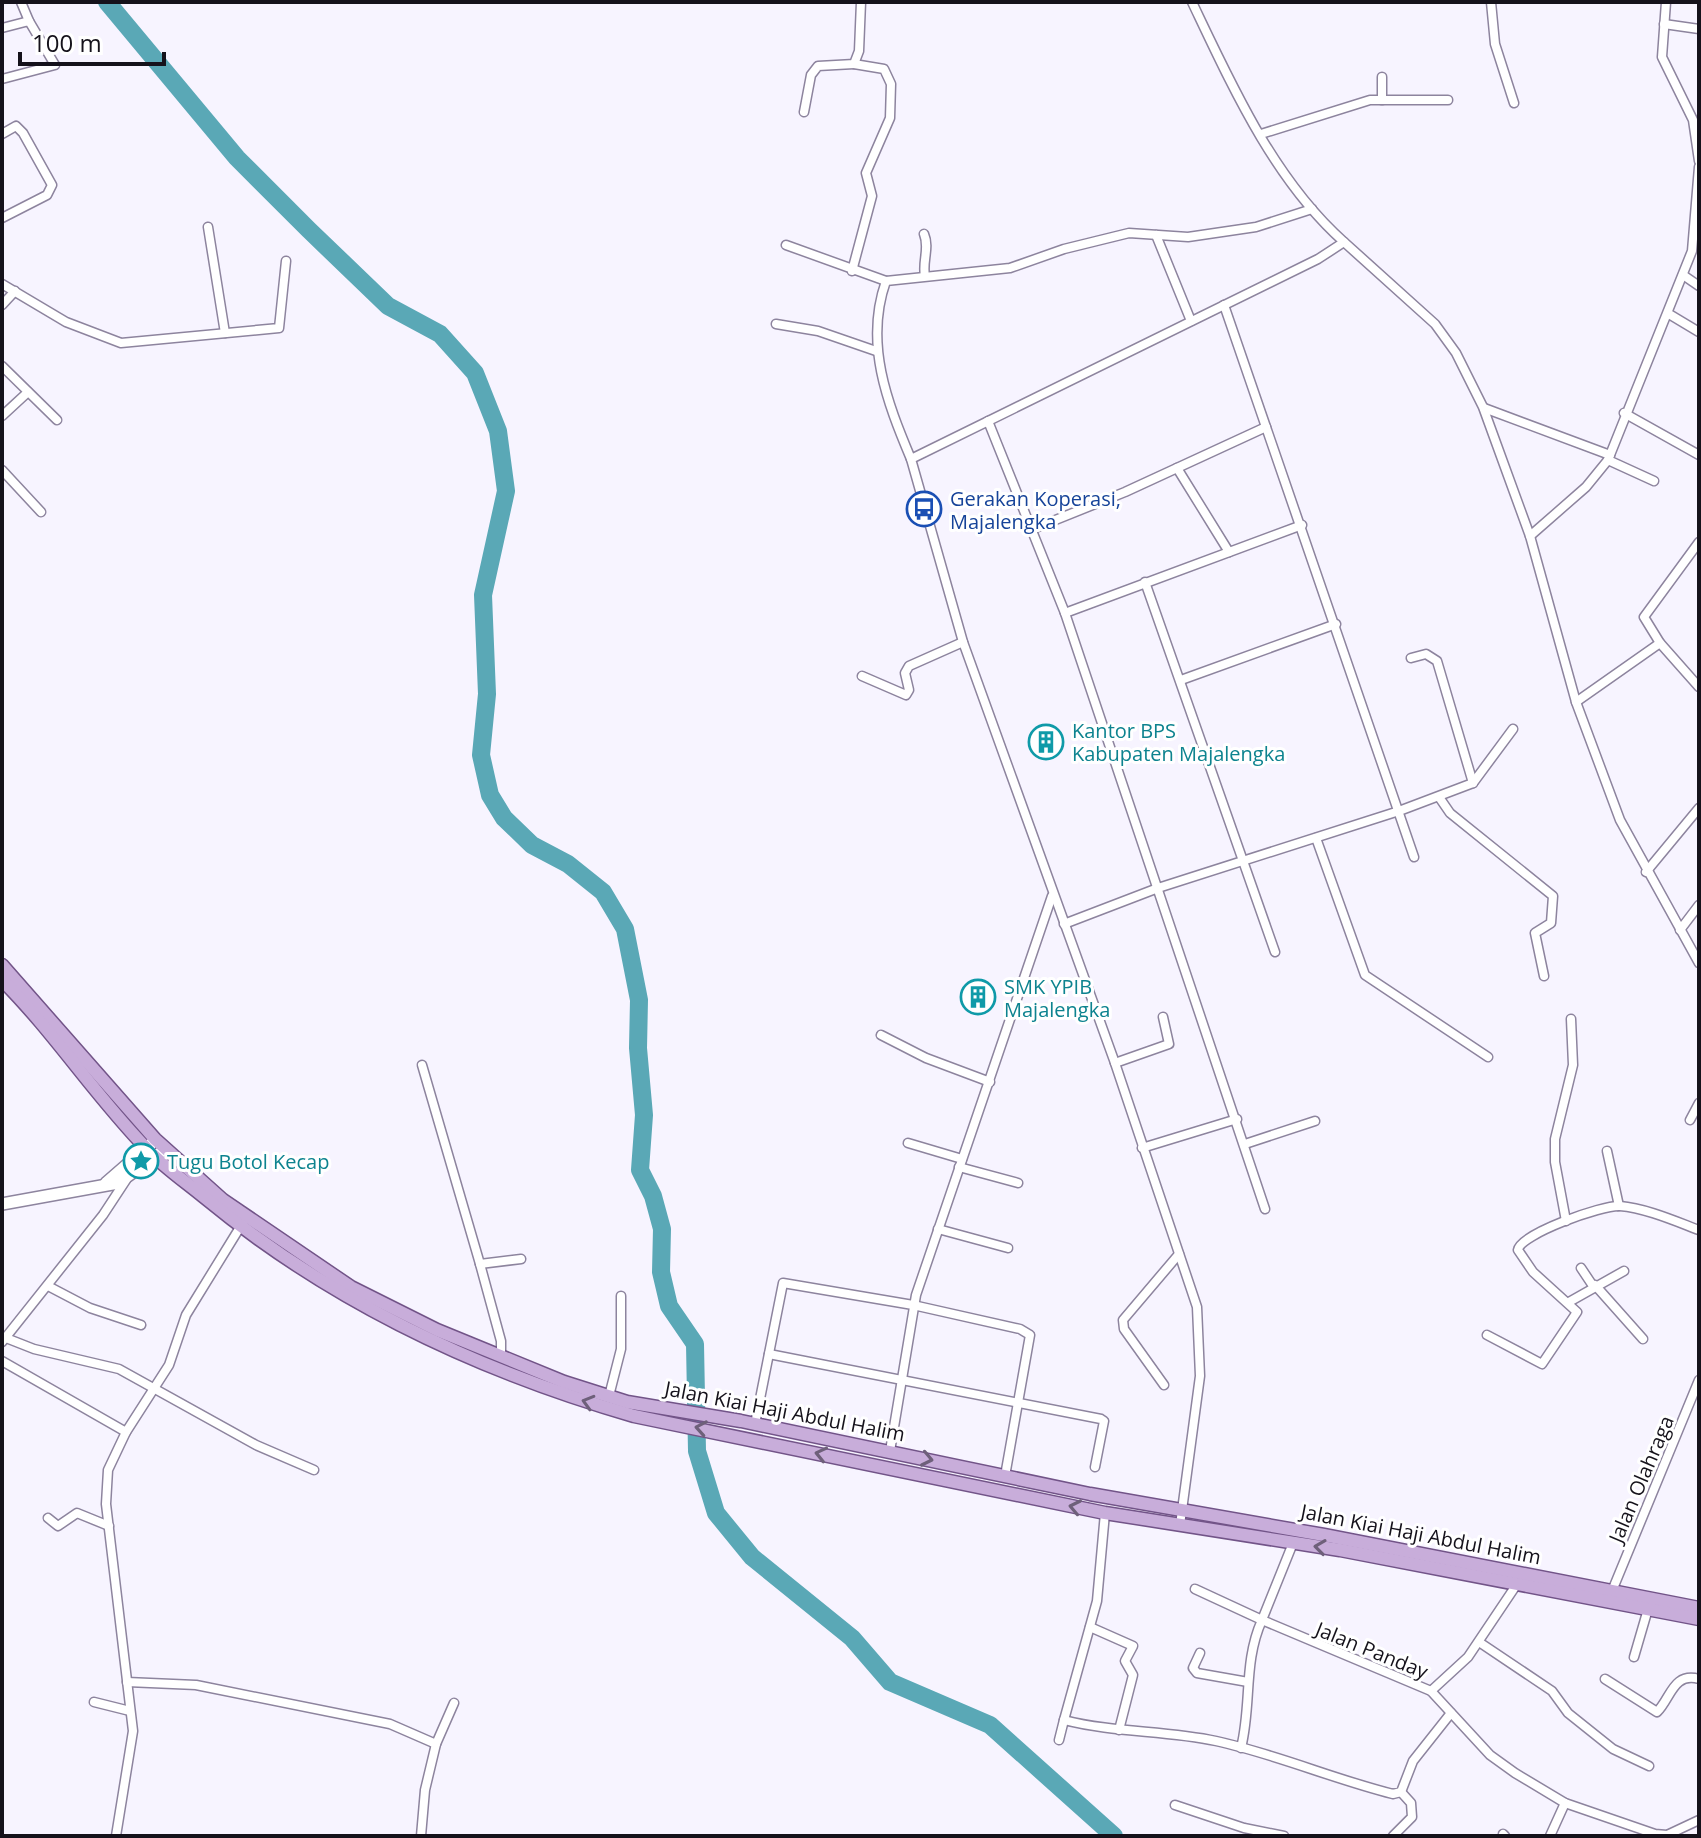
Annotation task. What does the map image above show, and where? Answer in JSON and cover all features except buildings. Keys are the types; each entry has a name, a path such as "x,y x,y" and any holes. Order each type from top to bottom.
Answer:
{"main road":[{"name":"Jalan Kiai Haji Abdul Halim","path":"2,965 156,1149"},
{"name":"Jalan Kiai Haji Abdul Halim","path":"2,980 156,1149 244,1222 349,1298 397,1324 561,1394 1105,1513 1181,1518 1324,1535 1699,1608"},
{"path":"2,1204 106,1183 125,1173 156,1149"},
{"name":"Jalan Kiai Haji Abdul Halim","path":"244,1222 351,1287 501,1357 663,1415 741,1421 1005,1476 1293,1543 1699,1619"}],"street":[{"path":"2,79 55,65 21,2"},
{"path":"854,64 859,51 861,2"},
{"path":"1192,2 1261,134 1312,209 1435,324 1456,353 1484,408 1530,536 1576,702 1620,820 1699,963"},
{"path":"1491,2 1495,44 1514,103"},
{"path":"1530,536 1586,487 1609,458 1624,413 1669,314 1694,239 1699,190 1697,124 1662,57 1666,2"},
{"path":"2,28 29,21"},
{"path":"1664,24 1699,29"},
{"path":"804,112 811,75 818,66 854,64 884,69 891,84 887,129 866,173 872,196 852,271"},
{"path":"1382,77 1382,100"},
{"path":"1261,134 1360,102 1448,100"},
{"path":"2,134 16,126 23,133 52,185 47,195 2,218"},
{"path":"786,245 886,281 990,272 1129,233 1188,237 1256,227 1312,209"},
{"path":"208,227 225,333"},
{"path":"924,234 927,242 923,264 925,276"},
{"path":"1156,235 1191,321"},
{"path":"911,459 1318,259 1344,242"},
{"path":"2,284 66,322 121,343 279,328 286,261"},
{"path":"1683,275 1699,286"},
{"path":"886,281 878,312 876,351 895,421 911,459 963,642 1115,1063 1197,1307 1200,1376 1181,1518"},
{"path":"2,305 15,291"},
{"path":"1224,305 1414,857"},
{"path":"1669,314 1699,332"},
{"path":"776,324 818,331 876,351"},
{"path":"2,366 57,420"},
{"path":"2,416 28,392"},
{"path":"1484,408 1609,458 1654,481"},
{"path":"1624,413 1699,455"},
{"path":"988,421 1065,613 1265,1209"},
{"path":"1033,529 1266,427"},
{"path":"1177,468 1229,552"},
{"path":"2,470 41,512"},
{"path":"1065,613 1302,525"},
{"path":"1699,542 1645,614 1660,643 1699,687"},
{"path":"1145,582 1275,952"},
{"path":"1181,680 1336,624"},
{"path":"862,676 906,695 909,690 905,673 909,666 963,642"},
{"path":"1576,702 1660,643"},
{"path":"1411,658 1426,654 1437,661 1473,783"},
{"path":"1064,924 1158,888 1399,811 1473,783 1513,729"},
{"path":"1439,797 1450,813 1553,896 1553,919 1535,933 1544,976"},
{"path":"1646,872 1699,808"},
{"path":"1316,838 1365,975 1488,1057"},
{"path":"890,1451 904,1379 913,1305 1052,895"},
{"path":"1680,930 1699,905"},
{"path":"1115,1063 1169,1044 1163,1017"},
{"path":"1566,1221 1555,1162 1555,1139 1573,1065 1571,1019"},
{"path":"881,1035 926,1058 990,1082"},
{"path":"422,1065 501,1341 501,1357"},
{"path":"1690,1120 1699,1103"},
{"path":"1142,1148 1237,1119"},
{"path":"1245,1144 1315,1121"},
{"path":"908,1143 1018,1183"},
{"path":"1607,1151 1619,1206"},
{"path":"125,1173 48,1286 4,1340 119,1369 256,1445 314,1470"},
{"path":"1487,1335 1542,1364 1576,1314 1577,1309 1533,1272 1518,1246 1523,1240 1566,1221 1619,1206 1699,1230"},
{"path":"116,1836 133,1744 109,1526 108,1470 126,1432 177,1349 186,1315 244,1222"},
{"path":"938,1229 1008,1248"},
{"path":"1164,1385 1124,1329 1123,1320 1179,1254"},
{"path":"480,1264 521,1259"},
{"path":"1581,1268 1643,1339"},
{"path":"1569,1302 1594,1285 1624,1271"},
{"path":"755,1424 785,1282 913,1305 1027,1332 1032,1340 1005,1476"},
{"path":"48,1286 90,1308 141,1325"},
{"path":"609,1396 621,1349 621,1296"},
{"path":"769,1354 1104,1421 1095,1467"},
{"path":"2,1361 126,1432"},
{"name":"Jalan Olahraga","path":"1612,1591 1699,1380"},
{"path":"48,1518 58,1526 77,1513 109,1526"},
{"path":"1059,1740 1097,1601 1105,1513"},
{"path":"1241,1748 1248,1719 1251,1644 1293,1543"},
{"path":"1431,1691 1456,1670 1479,1642 1517,1584"},
{"name":"Jalan Panday","path":"1195,1589 1431,1691 1490,1755 1565,1803 1655,1834 1667,1835 1699,1820"},
{"path":"1634,1657 1648,1609"},
{"path":"1090,1627 1133,1646 1125,1661 1134,1671 1119,1730"},
{"path":"1479,1642 1552,1691 1568,1713 1613,1749 1649,1766"},
{"path":"1200,1653 1193,1668 1197,1673 1248,1682"},
{"path":"1605,1679 1657,1712 1679,1681 1690,1676 1699,1679"},
{"path":"127,1682 196,1685 390,1724 437,1741"},
{"path":"94,1702 130,1711"},
{"path":"421,1836 425,1790 437,1741 454,1703"},
{"path":"1401,1792 1413,1761 1451,1713"},
{"path":"1064,1720 1119,1730 1187,1736 1241,1748 1381,1791 1401,1792 1411,1803 1412,1817 1396,1835"},
{"path":"1550,1836 1565,1803"},
{"path":"1175,1805 1244,1828 1284,1836"}],"waterway":[{"path":"107,2 237,158 388,306 440,334 475,373 498,431 506,491 483,595 487,694 481,755 490,795 504,818 532,845 568,864 603,892 625,929 639,1000 638,1048 644,1115 640,1170 653,1196 662,1229 661,1272 669,1306 695,1344 697,1451 716,1513 752,1557 852,1638 890,1682 990,1725 1114,1836"}],"place":[{"name":"Gerakan Koperasi, Majalengka","path":"924,509"},
{"name":"Kantor BPS Kabupaten Majalengka","path":"1046,742"},
{"name":"SMK YPIB Majalengka","path":"978,997"},
{"name":"Tugu Botol Kecap","path":"141,1161"}]}
